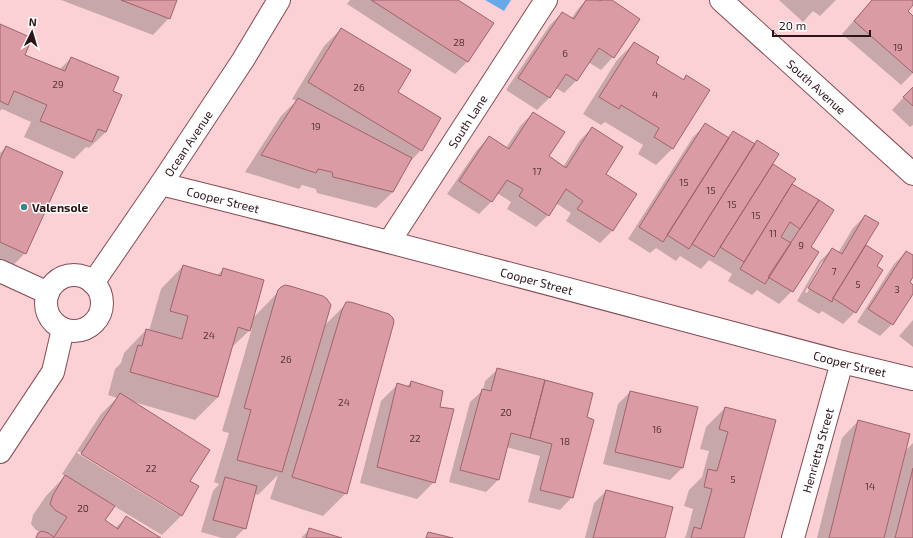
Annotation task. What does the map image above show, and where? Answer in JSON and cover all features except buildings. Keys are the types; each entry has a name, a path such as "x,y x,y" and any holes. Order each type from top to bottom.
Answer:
{"street":[{"name":"Ocean Avenue","path":"93,283 161,184 242,60 279,0"},
{"name":"South Lane","path":"388,242 546,0"},
{"name":"South Avenue","path":"721,0 913,174"},
{"name":"Cooper Street","path":"161,184 216,197 842,362 913,379"},
{"path":"0,270 48,293"},
{"path":"68,276 85,278 93,283 98,290 101,299 101,309 97,318 91,325 82,330 73,331 63,329 56,325 50,318 46,302 48,293 52,285 59,279 68,276"},
{"path":"0,452 53,372 63,329"},
{"name":"Henrietta Street","path":"793,538 842,362"}],"water":[{"path":"485,0 511,0 504,11"}],"place":[{"name":"Valensole","path":"24,207"}]}
